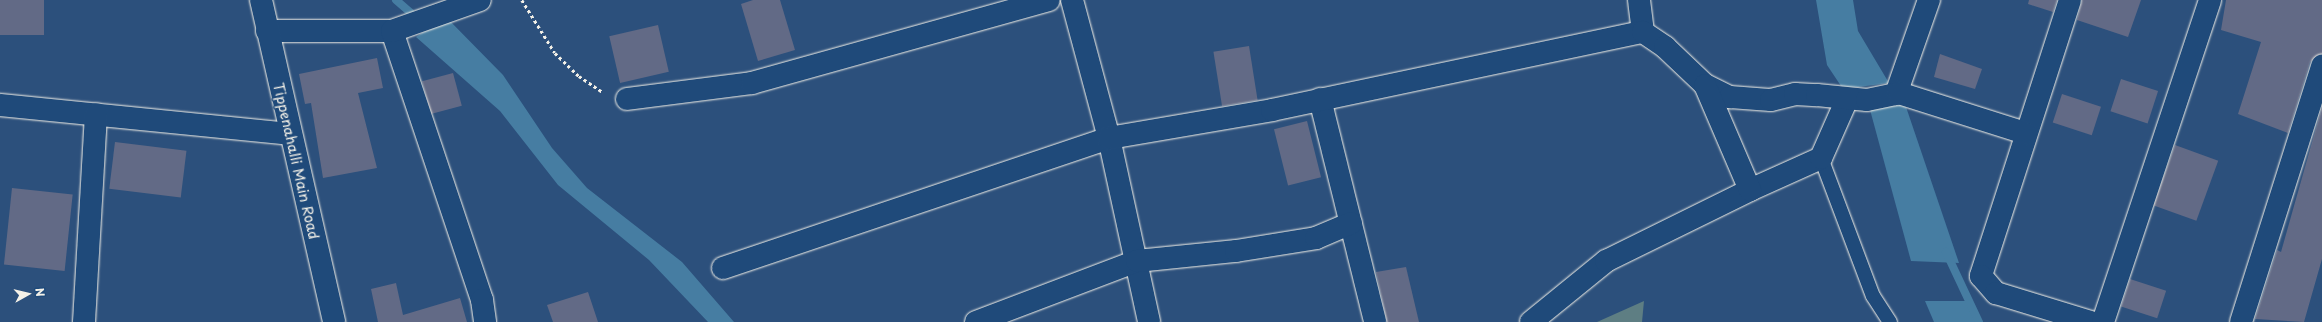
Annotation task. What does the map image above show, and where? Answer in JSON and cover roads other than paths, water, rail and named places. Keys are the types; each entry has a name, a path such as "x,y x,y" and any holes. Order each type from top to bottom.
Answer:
{"street":[{"name":"Tippenahalli Main Road","path":"261,0 289,134 334,322"},
{"path":"267,31 396,29 480,0"},
{"path":"627,99 752,83 1049,0"},
{"path":"1072,0 1109,138 1137,260 1149,322"},
{"path":"1639,0 1643,32"},
{"path":"1894,94 1929,0"},
{"path":"2070,0 2025,132 1981,276 1996,293 2091,322"},
{"path":"2103,322 2210,0"},
{"path":"396,29 482,300 485,322"},
{"path":"723,268 1109,138 1320,99 1643,32 1666,47 1705,85 1730,97 1771,100 1802,95 1857,100 1894,94 2025,132"},
{"path":"2241,322 2322,66"},
{"path":"1705,85 1750,190"},
{"path":"1320,99 1375,322"},
{"path":"1531,322 1606,261 1750,190 1821,158 1857,100"},
{"path":"0,105 289,134"},
{"path":"84,322 96,114"},
{"path":"976,322 1137,260 1236,251 1316,238 1351,223"}],"lane":[{"path":"1821,158 1873,296 1890,322"}],"water":[{"path":"1816,0 1853,0 1858,31 1889,83 1843,89 1827,65"},
{"path":"446,17 503,75 552,148 587,188 682,262 734,322 708,322 649,260 558,185 500,111 416,37"},
{"path":"1904,101 1959,263 1911,261 1869,106"},
{"path":"1925,301 1970,301 1983,322 1934,322"}],"waterway":[{"path":"396,0 418,19"},
{"path":"1946,252 1979,322"}]}
